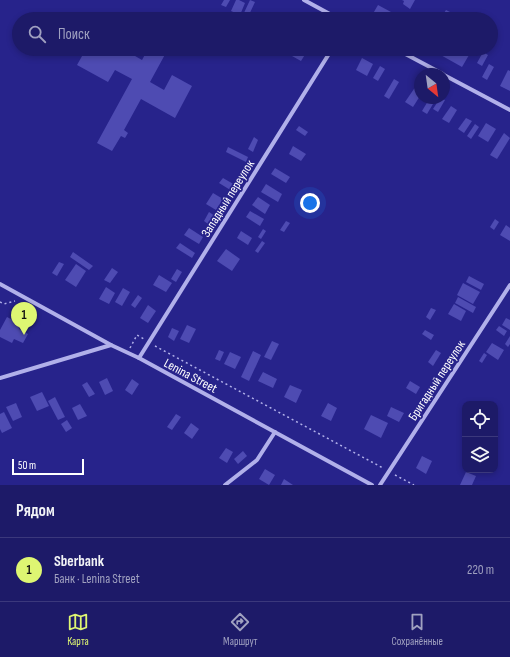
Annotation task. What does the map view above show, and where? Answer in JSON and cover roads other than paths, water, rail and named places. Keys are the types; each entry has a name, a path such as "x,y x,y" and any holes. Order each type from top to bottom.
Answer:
{"street":[{"path":"304,0 326,12"},
{"name":"Западный переулок","path":"139,358 328,56"},
{"path":"409,56 432,68"},
{"path":"450,78 510,110"},
{"name":"Lenina Street","path":"0,284 372,485"},
{"name":"Бригадный переулок","path":"380,485 510,285"},
{"path":"0,378 111,345"},
{"path":"225,485 257,460 275,432"}],"place":[{"name":"Sberbank","path":"24,335"}]}
